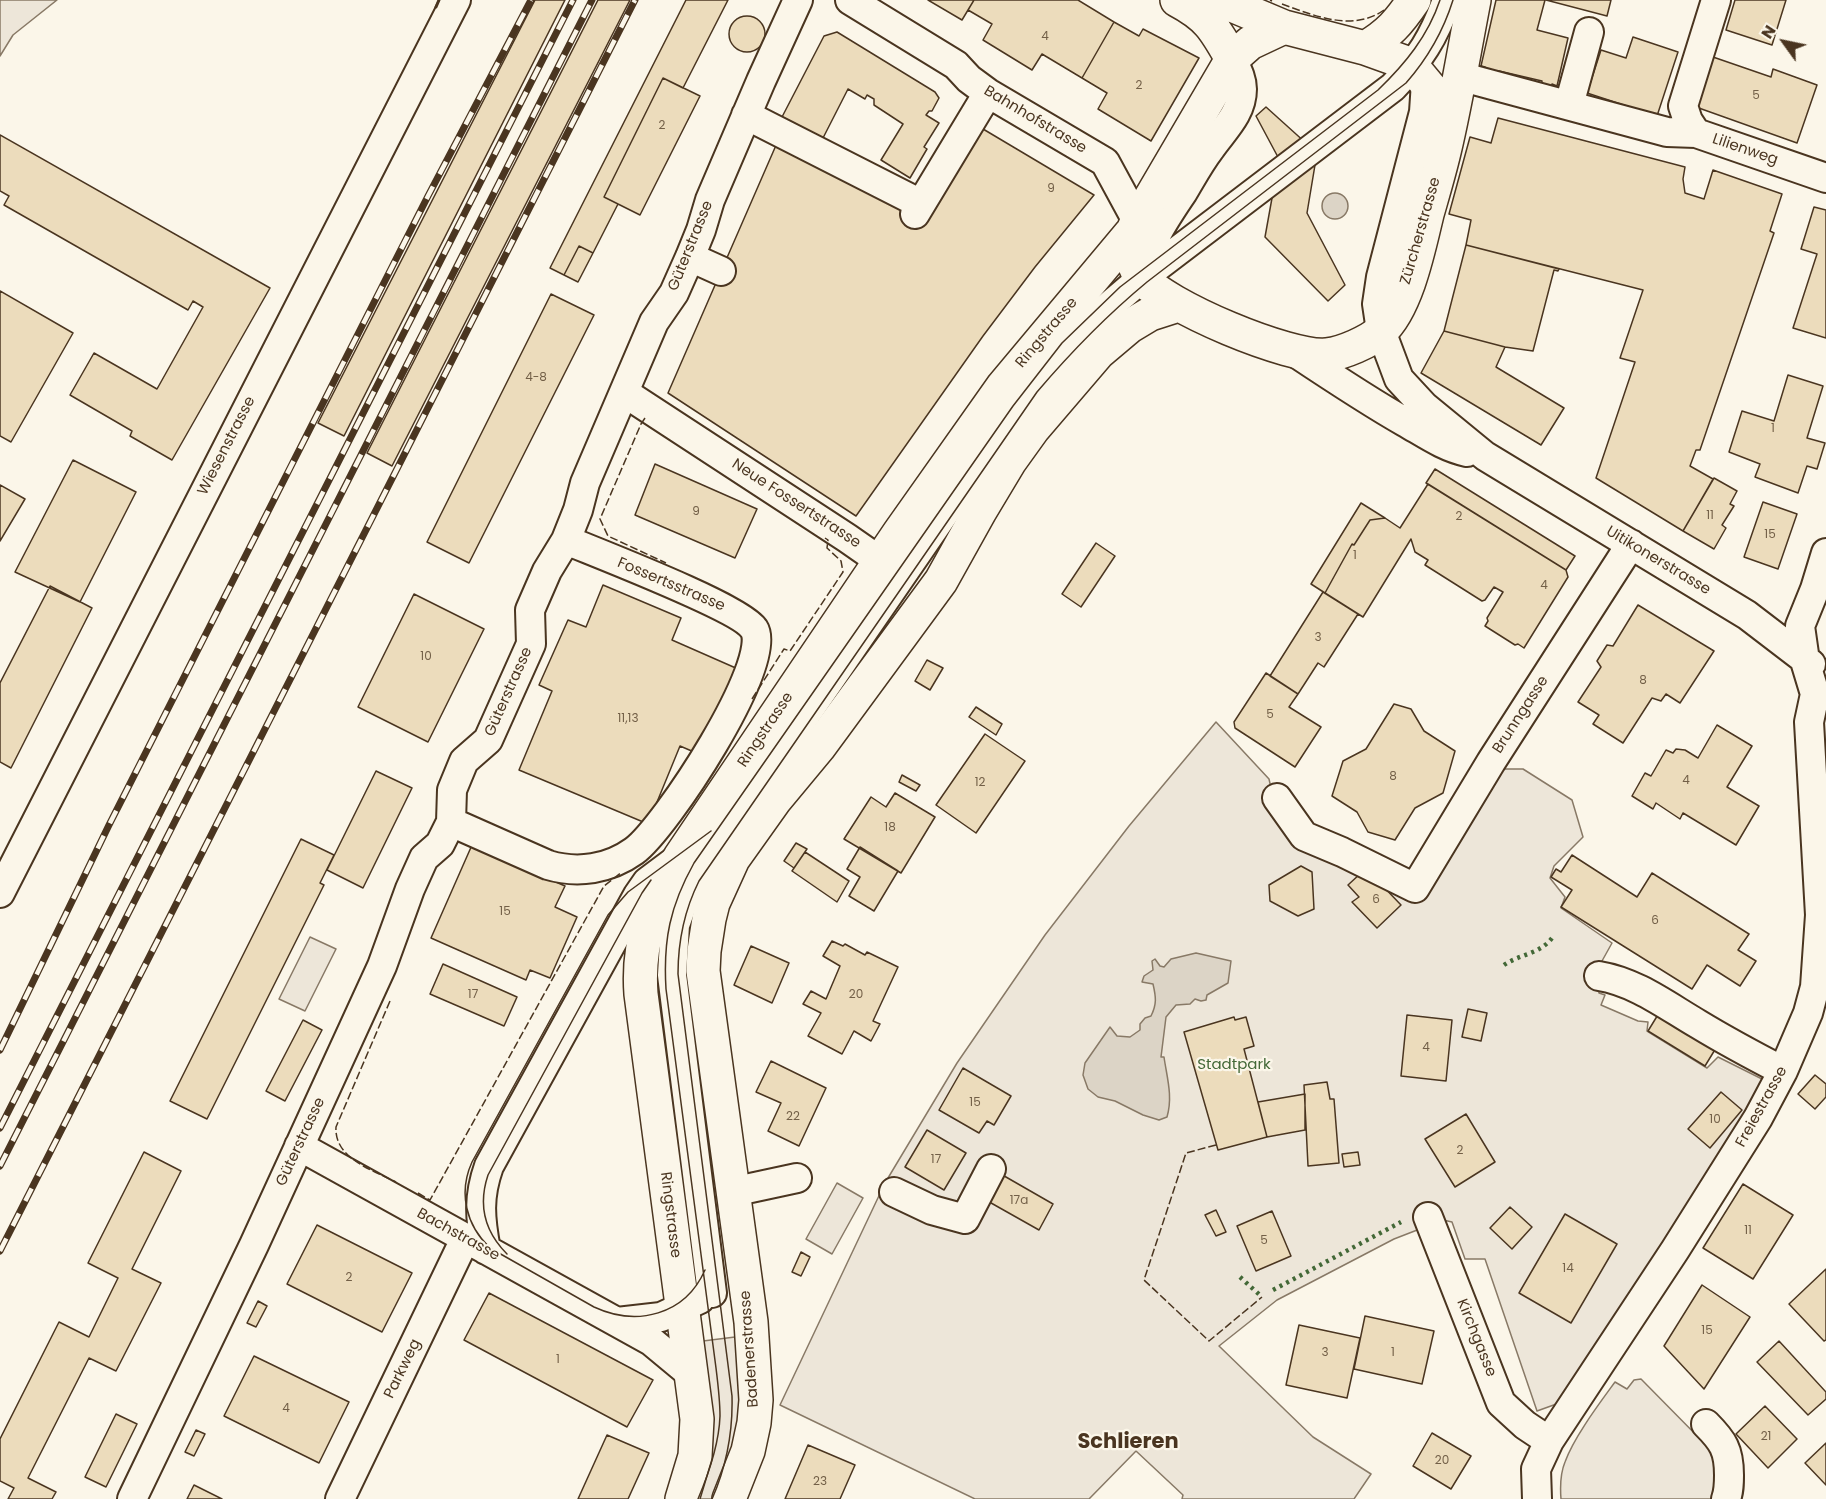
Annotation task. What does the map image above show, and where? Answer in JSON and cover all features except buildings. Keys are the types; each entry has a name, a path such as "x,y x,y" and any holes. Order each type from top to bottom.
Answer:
{"main road":[{"path":"1178,0 1200,14 1214,27 1232,59"},
{"path":"1220,0 1284,27 1365,48 1418,74 1440,102 1449,125"},
{"path":"1365,48 1395,27 1414,0"},
{"name":"Zürcherstrasse","path":"1381,331 1396,311 1414,266 1444,151 1474,0"},
{"name":"Ringstrasse","path":"692,1375 681,1309 640,979 645,930 659,895 680,857 889,572 1003,386 1134,227 1232,59 1250,42 1284,27"},
{"path":"1134,227 1134,264 1142,278 1178,305 1211,320 1296,353 1327,355 1335,353 1351,348 1381,331"},
{"path":"742,1267 703,970 706,934 713,903 734,859 768,810 819,747 941,581 1010,461 1033,429 1098,353 1130,326 1150,314 1178,305"},
{"name":"Badenerstrasse","path":"729,1499 748,1451 756,1400 751,1322 742,1267"},
{"path":"682,1499 695,1456 697,1419 692,1375"}],"street":[{"name":"Wiesenstrasse","path":"0,893 456,0"},
{"name":"Güterstrasse","path":"132,1499 254,1245 382,966 410,889 424,858 440,844 451,822 452,789 464,761 488,740 531,644 530,610 547,571 566,540 578,510 585,483 654,322 674,293 701,230 710,200 798,0"},
{"name":"Bahnhofstrasse","path":"850,0 956,65 969,79 988,93 1105,162 1134,227"},
{"path":"712,1293 673,990 672,945 677,918 690,883 889,572 1058,359 1094,319 1142,278 1392,87 1418,74 1422,53 1434,34 1447,0"},
{"name":"Lilienweg","path":"1716,0 1683,106 1688,121 1696,133 1826,178"},
{"path":"1569,105 1589,32"},
{"path":"1142,278 1145,259 1154,236 1237,111 1242,89 1241,79 1232,59"},
{"name":"Uitikonerstrasse","path":"1418,74 1425,112 1381,277 1377,304 1381,331 1399,379 1425,406 1485,456 1747,615 1815,667"},
{"path":"1459,76 1667,132 1696,133"},
{"path":"746,115 918,209 988,93"},
{"path":"690,257 721,271"},
{"name":"Uitikonerstrasse","path":"1296,353 1341,384 1450,448 1485,456"},
{"path":"1033,429 1058,359"},
{"name":"Neue Fossertstrasse","path":"625,393 889,572"},
{"name":"Fossertsstrasse","path":"451,822 564,870 593,868 624,858 637,849 658,828 704,758 729,717 758,648 754,629 747,621 733,612 566,540"},
{"name":"Brunngasse","path":"1277,798 1304,836 1415,888 1491,762 1631,544"},
{"name":"Freiestrasse","path":"1536,1498 1536,1469 1549,1441 1758,1118 1783,1071 1821,987 1819,895 1809,722 1815,694 1815,667 1800,626 1826,553"},
{"path":"889,572 905,603 892,634 889,652"},
{"path":"476,1244 483,1184 489,1166 647,882 737,812"},
{"path":"1599,976 1618,979 1636,987 1732,1044 1783,1071"},
{"name":"Bachstrasse","path":"299,1146 617,1322 658,1346 692,1375"},
{"path":"894,1191 932,1210 965,1219 991,1170"},
{"path":"732,1192 797,1178"},
{"name":"Kirchgasse","path":"1428,1217 1502,1403 1519,1420 1549,1441"},
{"name":"Parkweg","path":"340,1499 476,1244"},
{"path":"617,1322 661,1317 681,1309 712,1293 730,1280 742,1267"},
{"path":"1706,1424 1721,1439 1729,1458 1729,1492 1726,1499"}],"green space":[{"path":"0,0 57,0 13,35 0,56"},
{"name":"Stadtpark","path":"1216,722 1269,779 1275,806 1417,893 1490,769 1523,769 1572,800 1583,837 1554,866 1550,878 1565,897 1561,908 1612,943 1597,970 1599,993 1605,995 1601,1005 1638,1021 1648,1022 1647,1031 1707,1068 1718,1057 1762,1079 1762,1094 1562,1402 1537,1411 1485,1259 1465,1259 1452,1222 1443,1220 1394,1239 1277,1300 1219,1346 1313,1437 1371,1474 1354,1499 1182,1499 1183,1495 1136,1451 1089,1499 975,1499 780,1405 885,1183 957,1063 1045,935 1129,826"},
{"path":"310,937 336,949 305,1011 279,999"},
{"path":"837,1183 863,1198 832,1254 806,1239"},
{"path":"743,1336 748,1389 721,1499 691,1499 695,1342"},
{"path":"1641,1379 1708,1447 1716,1472 1716,1499 1561,1499 1563,1467 1574,1442 1587,1421 1615,1382 1627,1389 1634,1380"}],"shaded area":[{"path":"1335,193 1345,196 1348,206 1345,216 1335,219 1325,216 1322,206 1325,196"},
{"path":"1196,953 1231,961 1228,983 1207,995 1206,1000 1195,999 1190,1004 1176,1005 1166,1017 1161,1057 1164,1057 1169,1087 1167,1117 1159,1120 1115,1101 1098,1097 1088,1089 1083,1075 1085,1063 1110,1027 1117,1036 1130,1037 1140,1030 1140,1024 1145,1018 1151,1016 1155,1000 1153,984 1142,982 1144,976 1153,970 1152,961 1155,959 1160,966 1164,967 1171,959"}],"tram line":[{"path":"698,1499 716,1448 720,1410 666,989 667,939 674,909 686,879 694,863 1013,406 1062,343 1120,287 1378,90 1415,49 1429,26 1440,0"},
{"path":"712,1499 722,1474 728,1449 732,1396 678,974 683,926 689,903 699,881 1037,392 1089,335 1147,282 1406,83 1434,44 1453,0"},
{"path":"705,1270 685,1298 672,1307 643,1316 610,1313 594,1307 490,1248 470,1219 465,1197 472,1162 608,915 628,892 711,831"},
{"path":"507,1254 493,1237 486,1218 484,1197 488,1175 651,880"}],"railway":[{"path":"0,1050 109,825 428,196 531,0"},
{"path":"0,1128 573,0"},
{"path":"0,1166 592,0"},
{"path":"0,1251 635,0"}],"hedge":[{"path":"1504,965 1536,951 1552,938"},
{"path":"1273,1290 1401,1222"},
{"path":"1240,1277 1262,1297"}],"fence":[{"path":"1282,4 1321,17 1347,21 1372,17 1384,10"},
{"path":"645,418 600,519 608,536 666,563"},
{"path":"752,699 784,649 790,651 843,572 841,561 827,548 828,540 825,538"},
{"path":"418,1193 430,1200 604,886 622,872"},
{"path":"390,1001 336,1127 337,1138 348,1155 356,1162 396,1182"},
{"path":"1216,1145 1186,1153 1144,1280 1209,1341 1262,1297"}],"wall":[{"path":"436,7 439,0"}],"district":[{"name":"Schlieren","path":"1128,1443"}]}
